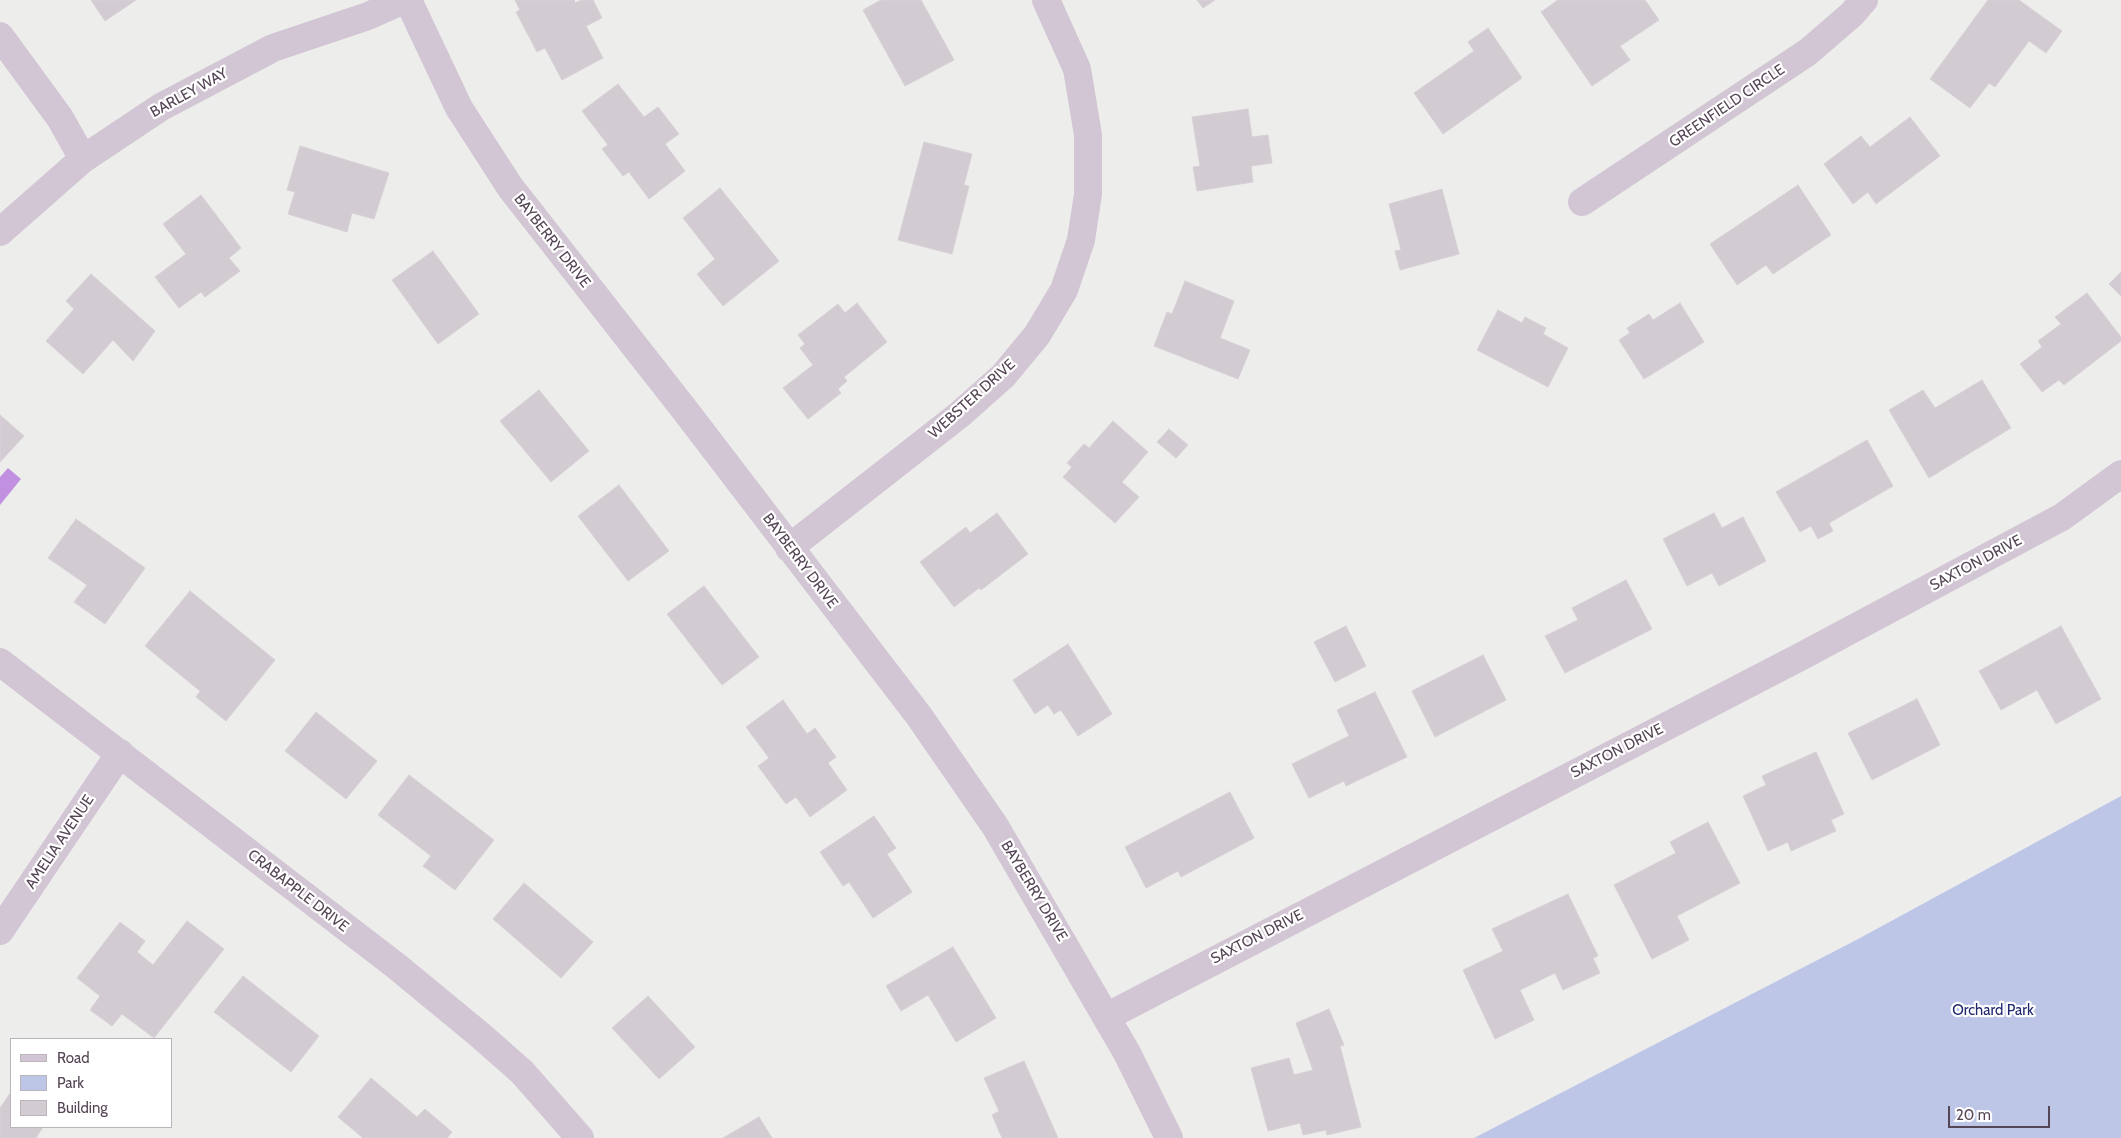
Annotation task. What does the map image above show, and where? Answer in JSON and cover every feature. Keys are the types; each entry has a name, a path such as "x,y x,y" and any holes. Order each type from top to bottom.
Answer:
{"street":[{"name":"BARLEY WAY","path":"0,232 83,159 161,107 273,48 368,16 404,0"},
{"name":"BAYBERRY DRIVE","path":"408,0 459,108 510,187 918,716 995,826 1058,931 1127,1053 1169,1138"},
{"name":"WEBSTER DRIVE","path":"789,548 959,415 1003,376 1037,335 1064,290 1081,240 1088,194 1088,134 1077,69 1046,0"},
{"name":"GREENFIELD CIRCLE","path":"1582,202 1808,52 1852,14 1864,0"},
{"path":"0,36 60,118 83,159"},
{"name":"SAXTON DRIVE","path":"1106,1017 1852,629 2062,517 2121,474"},
{"name":"CRABAPPLE DRIVE","path":"0,662 395,965 522,1072 580,1138"},
{"name":"AMELIA AVENUE","path":"0,931 120,753"}],"green space":[{"name":"Orchard Park","path":"2121,796 2121,1138 1474,1138 1860,938"}],"shaded area":[{"path":"8,468 21,479 0,505 0,477"}],"building":[{"path":"91,0 136,0 105,21"},
{"path":"515,0 574,0 575,3 581,0 593,0 602,18 586,26 603,58 562,80 545,48 537,52 516,12 520,10"},
{"path":"881,0 921,0 954,60 905,86 863,10"},
{"path":"1197,0 1215,0 1203,8"},
{"path":"1558,0 1645,0 1659,20 1620,46 1630,60 1592,86 1541,12"},
{"path":"1988,0 2019,0 2062,31 2046,53 2029,41 1995,87 1989,83 1970,108 1930,79"},
{"path":"1488,28 1522,78 1443,134 1414,93 1474,51 1468,42"},
{"path":"618,84 644,117 658,107 679,134 665,144 685,171 649,199 629,172 623,176 602,149 608,145 582,111"},
{"path":"1248,109 1252,137 1268,135 1272,163 1251,166 1253,182 1197,191 1193,167 1200,166 1192,117"},
{"path":"1910,117 1940,156 1876,204 1868,192 1853,204 1824,164 1861,136 1870,147"},
{"path":"924,142 972,154 964,185 969,186 952,254 898,240"},
{"path":"300,146 389,173 374,219 352,213 347,232 288,214 295,192 287,190"},
{"path":"1798,185 1831,235 1773,274 1766,265 1737,285 1710,244"},
{"path":"720,188 779,261 723,306 697,274 715,259 683,218"},
{"path":"1442,189 1459,254 1400,270 1395,251 1401,250 1389,204"},
{"path":"201,195 241,248 229,258 240,271 205,297 201,292 179,308 155,277 186,254 163,224"},
{"path":"433,251 479,314 438,344 392,280"},
{"path":"2121,272 2121,296 2109,284"},
{"path":"91,274 155,331 133,361 113,340 83,374 46,341 74,309 66,301"},
{"path":"1185,281 1234,301 1220,338 1250,350 1238,379 1154,346 1167,312 1172,314"},
{"path":"2087,293 2121,337 2121,341 2064,385 2059,380 2042,392 2020,364 2042,347 2038,341 2061,324 2055,317"},
{"path":"857,303 887,342 844,377 847,381 838,389 841,393 808,419 783,388 813,365 800,348 805,344 798,335 838,304 845,313"},
{"path":"1680,303 1704,342 1644,379 1619,340 1630,333 1627,328 1649,314 1653,320"},
{"path":"1498,310 1522,323 1525,317 1546,328 1543,334 1568,348 1548,387 1477,350"},
{"path":"1982,380 2011,428 1929,478 1889,410 1923,390 1935,408"},
{"path":"539,390 589,451 551,482 500,421"},
{"path":"0,415 24,436 0,462"},
{"path":"1113,421 1148,452 1122,482 1139,497 1115,523 1063,477 1072,467 1067,463 1084,444 1089,448"},
{"path":"1169,429 1188,445 1176,458 1157,442"},
{"path":"1867,440 1893,486 1829,523 1833,531 1818,539 1811,526 1800,532 1776,492"},
{"path":"619,485 669,551 628,581 578,516"},
{"path":"997,513 1028,554 981,590 979,588 954,607 920,562 966,527 970,533"},
{"path":"1714,513 1722,528 1743,517 1766,561 1719,586 1712,573 1687,586 1663,539"},
{"path":"76,519 145,568 105,624 74,602 87,585 48,558"},
{"path":"1626,580 1652,629 1565,673 1545,636 1578,620 1572,608"},
{"path":"704,586 759,657 722,685 667,614"},
{"path":"190,591 275,660 226,721 196,697 200,691 145,646"},
{"path":"1346,626 1366,666 1335,682 1314,642"},
{"path":"2061,626 2101,699 2056,724 2037,690 2001,710 1979,671"},
{"path":"1068,644 1112,714 1078,736 1061,710 1054,714 1048,705 1035,714 1013,680"},
{"path":"1483,655 1506,700 1435,737 1412,691"},
{"path":"1375,692 1407,757 1346,786 1344,781 1309,798 1292,764 1349,736 1337,710"},
{"path":"1917,699 1940,745 1872,780 1848,733"},
{"path":"783,700 807,734 815,728 836,757 828,763 847,790 810,817 796,797 786,804 758,766 769,758 746,727"},
{"path":"316,712 377,761 346,799 285,751"},
{"path":"1816,752 1844,814 1831,820 1836,831 1791,851 1788,842 1768,851 1743,796 1766,785 1762,776"},
{"path":"409,775 494,840 455,890 423,866 431,856 378,815"},
{"path":"1230,792 1254,838 1181,877 1178,871 1146,888 1125,847"},
{"path":"874,816 896,848 887,854 912,892 873,918 849,882 843,886 820,852"},
{"path":"1708,822 1740,883 1677,916 1689,940 1652,959 1614,885 1676,853 1670,842"},
{"path":"524,883 593,942 561,978 493,919"},
{"path":"1568,894 1598,956 1593,958 1600,973 1563,990 1555,973 1520,990 1534,1020 1495,1039 1463,970 1503,951 1492,929"},
{"path":"187,921 224,949 154,1038 122,1014 112,1026 90,1010 100,996 77,978 120,922 145,941 137,952 153,965"},
{"path":"953,947 996,1018 956,1042 928,995 901,1011 886,986"},
{"path":"243,976 319,1036 291,1072 214,1012"},
{"path":"648,996 695,1047 659,1079 612,1028"},
{"path":"1329,1009 1344,1045 1340,1046 1361,1127 1327,1135 1326,1130 1303,1135 1300,1123 1268,1131 1251,1068 1289,1058 1294,1075 1313,1070 1296,1023"},
{"path":"1024,1061 1058,1138 1002,1138 992,1115 999,1111 984,1078"},
{"path":"371,1078 417,1117 425,1109 452,1132 447,1138 363,1138 338,1117"},
{"path":"10,1093 10,1128 42,1128 36,1138 0,1138 0,1108"},
{"path":"759,1117 772,1138 723,1138"}]}
